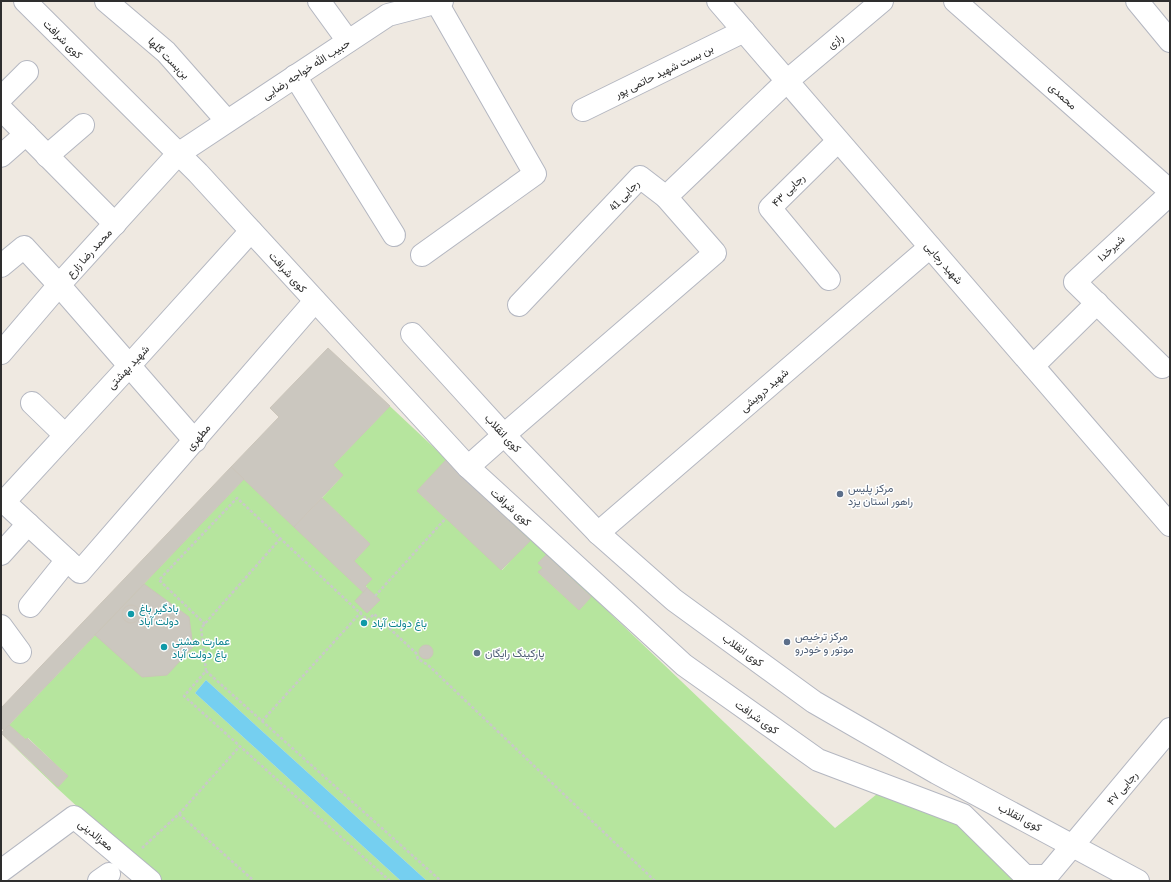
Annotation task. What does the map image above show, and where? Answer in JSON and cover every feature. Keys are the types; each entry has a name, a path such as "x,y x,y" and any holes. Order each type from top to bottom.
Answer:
{"street":[{"name":"کوی شرافت","path":"24,1 198,173 468,467 684,665 818,760 963,815 1025,876 1047,876 1073,846"},
{"name":"بن‌بست گلها","path":"106,1 166,52 227,121"},
{"path":"319,1 348,41"},
{"name":"حبیب الله خواجه رضایی","path":"178,154 388,15 438,1"},
{"path":"422,255 535,174 438,1"},
{"name":"شهید رجایی","path":"718,1 1170,525"},
{"name":"رازی","path":"787,81 882,1"},
{"name":"محمدی","path":"955,1 1170,192"},
{"path":"1137,1 1170,41"},
{"name":"بن بست شهید حاتمی پور","path":"583,110 744,31"},
{"path":"1,98 27,72"},
{"path":"295,76 394,235"},
{"path":"468,467 715,253 666,197 787,81"},
{"path":"1,109 115,224"},
{"path":"47,156 83,125"},
{"path":"1,156 26,134"},
{"name":"رجایی ۴۳","path":"829,279 770,208 838,140"},
{"name":"محمد رضا زارع","path":"1,353 59,285 178,154"},
{"name":"رجایی 41","path":"519,305 640,177 666,197"},
{"name":"شیرخدا","path":"1162,367 1075,282 1170,192"},
{"name":"شهید بهشتی","path":"2,501 129,366 251,231"},
{"name":"شهید درویشی","path":"598,533 930,247"},
{"path":"1,266 24,248 59,285 195,441"},
{"name":"مطهری","path":"30,606 74,566 195,441 315,301"},
{"path":"1033,366 1097,303"},
{"name":"کوی انقلاب","path":"412,334 504,435 598,533 674,600 814,702 937,772 1138,881"},
{"path":"32,403 65,435"},
{"path":"2,501 74,566"},
{"path":"1,554 28,524"},
{"path":"1,626 20,652"},
{"name":"رجایی ۴۷","path":"1073,846 1170,729"},
{"name":"معزالدینی","path":"1,871 74,817 150,881"}],"path":[{"path":"206,624 159,580 237,498 368,620 374,614 416,653 418,659 428,665 655,881"},
{"path":"375,596 446,518"},
{"path":"280,539 201,628 206,671 441,881"},
{"path":"262,720 363,610"},
{"path":"206,671 184,696 390,881"},
{"path":"128,861 179,814 240,746"},
{"path":"179,814 254,881"}],"green space":[{"name":"باغ دولت آباد","path":"390,406 835,828 877,794 958,821 1022,881 427,881 206,680 195,693 401,881 158,881 1,734 58,787 68,776 28,738 26,740 9,725 244,479 363,592 367,588 354,561 370,544 322,498 343,475 333,465","holes":["446,461 529,541 502,570 417,491","546,555 591,597 579,610 539,573 543,568 538,563"]}],"water":[{"path":"206,680 427,881 401,881 195,693"}],"building":[{"path":"328,348 390,406 333,465 343,475 294,527 231,467 279,417 270,408"},
{"path":"446,460 530,541 501,570 417,491"},
{"path":"231,467 244,479 4,730 1,728 1,708"},
{"path":"322,498 370,544 354,561 372,579 365,586 367,588 363,592 294,527"},
{"path":"546,555 591,597 579,610 538,572 543,568 538,563"},
{"path":"144,584 189,617 193,647 167,675 142,677 95,635"},
{"path":"367,588 380,600 367,613 355,601"},
{"name":"بادگیر باغ دولت آباد","path":"131,605 137,608 140,614 137,620 131,623 125,620 122,614 125,608"},
{"path":"426,645 431,647 433,652 431,657 426,659 421,657 419,652 421,647"},
{"path":"9,725 26,740 27,738 68,776 58,787 1,733"}],"place":[{"name":"مرکز پلیس راهور استان یزد","path":"840,494"},
{"name":"بادگیر باغ دولت آباد","path":"131,614"},
{"name":"باغ دولت آباد","path":"364,623"},
{"name":"مرکز ترخیص موتور و خودرو","path":"787,642"},
{"name":"عمارت هشتی باغ دولت آباد","path":"164,647"},
{"name":"پارکینگ رایگان","path":"477,653"}]}
